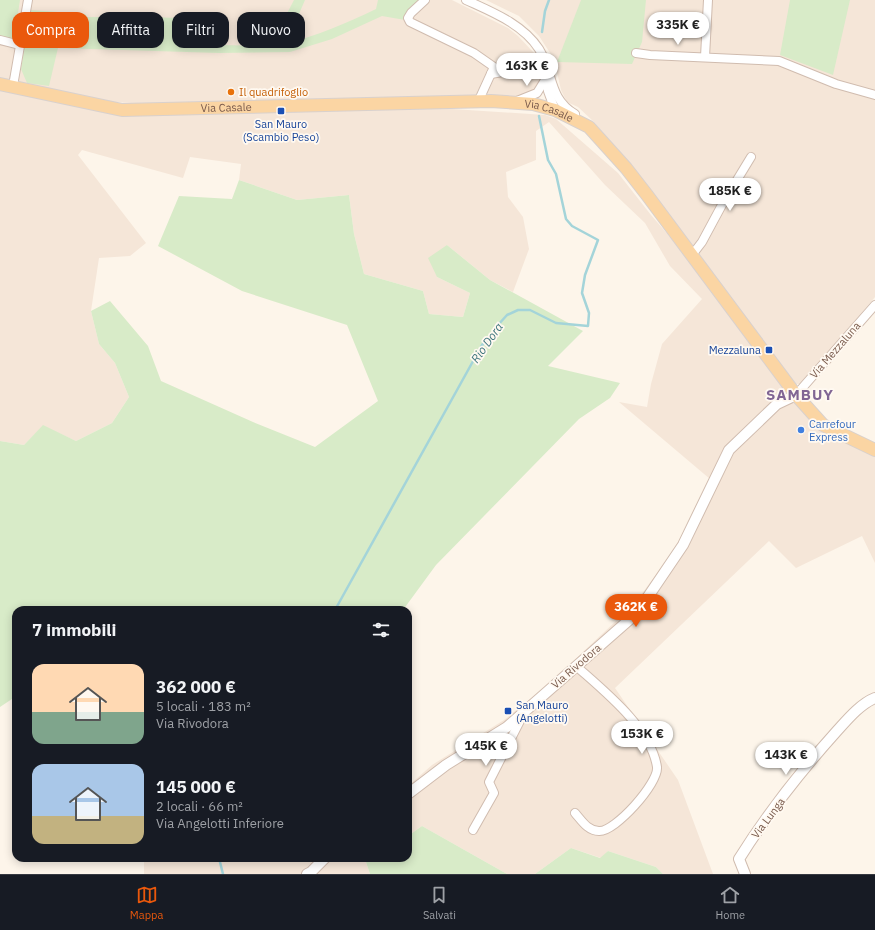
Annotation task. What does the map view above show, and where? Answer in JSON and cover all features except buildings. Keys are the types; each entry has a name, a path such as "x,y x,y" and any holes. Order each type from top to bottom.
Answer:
{"main road":[{"name":"Via Casale","path":"0,84 122,110 478,102 516,102 555,110 589,127 626,168 796,395 823,425 875,450"}],"street":[{"path":"26,12 28,0"},
{"path":"425,0 411,13 408,18 410,22 474,53 494,67 478,102"},
{"path":"468,0 511,22 536,45 544,58 555,95 566,109 580,117 589,127"},
{"path":"705,57 708,0"},
{"path":"0,40 12,43"},
{"path":"13,86 19,48"},
{"path":"636,53 650,56 779,61 836,84 875,95"},
{"path":"544,58 545,80 555,110"},
{"path":"491,74 502,72"},
{"path":"516,102 537,92 545,80"},
{"path":"692,255 702,242 751,156"},
{"name":"Via Mezzaluna","path":"796,395 875,305"},
{"name":"Via Rivodora","path":"412,791 446,765 507,727 637,612 683,545 729,450 777,404 796,395"},
{"path":"575,813 588,828 598,831 608,830 633,806 653,782 657,768 650,748 639,730 615,702 576,666"},
{"name":"Via Lunga","path":"745,874 739,859 758,828 822,748 849,718 875,698"},
{"path":"474,830 494,793 489,782 521,721 524,712"},
{"path":"307,874 320,862"}],"shaded area":[{"path":"0,0 25,0 23,12 12,12 12,48 17,48 12,79 8,81 0,79"},
{"path":"30,0 452,0 508,28 518,36 535,54 542,77 538,89 527,96 154,104 111,102 16,83 22,48 89,48 89,12 28,12"},
{"path":"486,0 875,0 875,297 801,384 795,384 620,152 593,121 578,107 567,102 561,90 554,59 539,36 519,16"},
{"path":"0,88 122,116 437,108 545,115 556,119 618,173 651,215 689,259 821,428 875,454 875,563 862,536 796,568 769,541 615,688 678,780 713,874 663,874 656,867 608,851 601,858 571,848 535,874 507,874 422,826 412,833 412,782 432,765 504,720 549,684 635,603 677,546 710,479 619,402 647,407 651,384 662,344 702,299 670,266 645,223 605,185 549,122 536,131 536,160 506,172 508,197 523,217 529,249 513,292 490,280 447,245 437,277 470,293 463,317 429,314 423,291 364,274 354,234 349,195 297,200 239,180 241,164 190,157 183,178 82,150 78,155 146,243 130,256 99,258 91,311 99,344 115,363 129,397 112,423 76,441 43,426 24,445 0,441"},
{"path":"144,862 366,862 370,874 144,874"}],"green space":[{"path":"0,0 20,0 18,12 12,12 12,39 0,36"},
{"path":"294,0 305,0 300,12 288,12"},
{"path":"378,0 420,0 405,20 382,16 332,39 305,47 305,38 353,20 376,9"},
{"path":"581,0 646,0 642,42 632,64 557,62"},
{"path":"790,0 850,0 833,75 780,55"},
{"path":"30,10 58,12 30,12"},
{"path":"89,17 97,17 97,48 164,48 164,18 172,18 172,48 229,48 229,45 237,45 237,48 303,48 290,52 219,53 58,48 89,48"},
{"path":"24,48 58,48 49,86 27,83 21,69"},
{"path":"239,180 297,200 349,195 354,234 364,274 423,291 429,314 463,317 470,293 437,277 428,258 447,245 490,280 583,331 548,366 620,383 610,398 579,419 436,565 406,606 12,606 12,699 0,707 0,441 24,445 43,425 76,441 112,423 129,397 115,363 99,344 91,311 110,301 148,346 161,381 253,422 315,447 378,401 347,325 242,291 158,246 179,196 232,199"},
{"path":"422,826 507,874 370,874 366,862 412,862 412,833"},
{"path":"571,848 600,858 608,851 656,867 663,874 535,874"}],"waterway":[{"name":"Rio Dora","path":"542,32 545,11 549,0"},
{"name":"Rio Dora","path":"337,606 482,345 498,329 498,325 507,315 518,310 530,310 556,323 588,326 589,313 582,293 585,275 598,240 572,226 566,219 556,174 548,160 539,116"},
{"name":"Rio Dora","path":"220,862 223,874"}],"place":[{"name":"Il quadrifoglio","path":"231,92"},
{"name":"San Mauro (Scambio Peso)","path":"281,111"},
{"name":"Mezzaluna","path":"769,350"},
{"name":"Carrefour Express","path":"801,430"},
{"name":"San Mauro (Angelotti)","path":"508,711"}],"district":[{"name":"SAMBUY","path":"800,395"}]}
